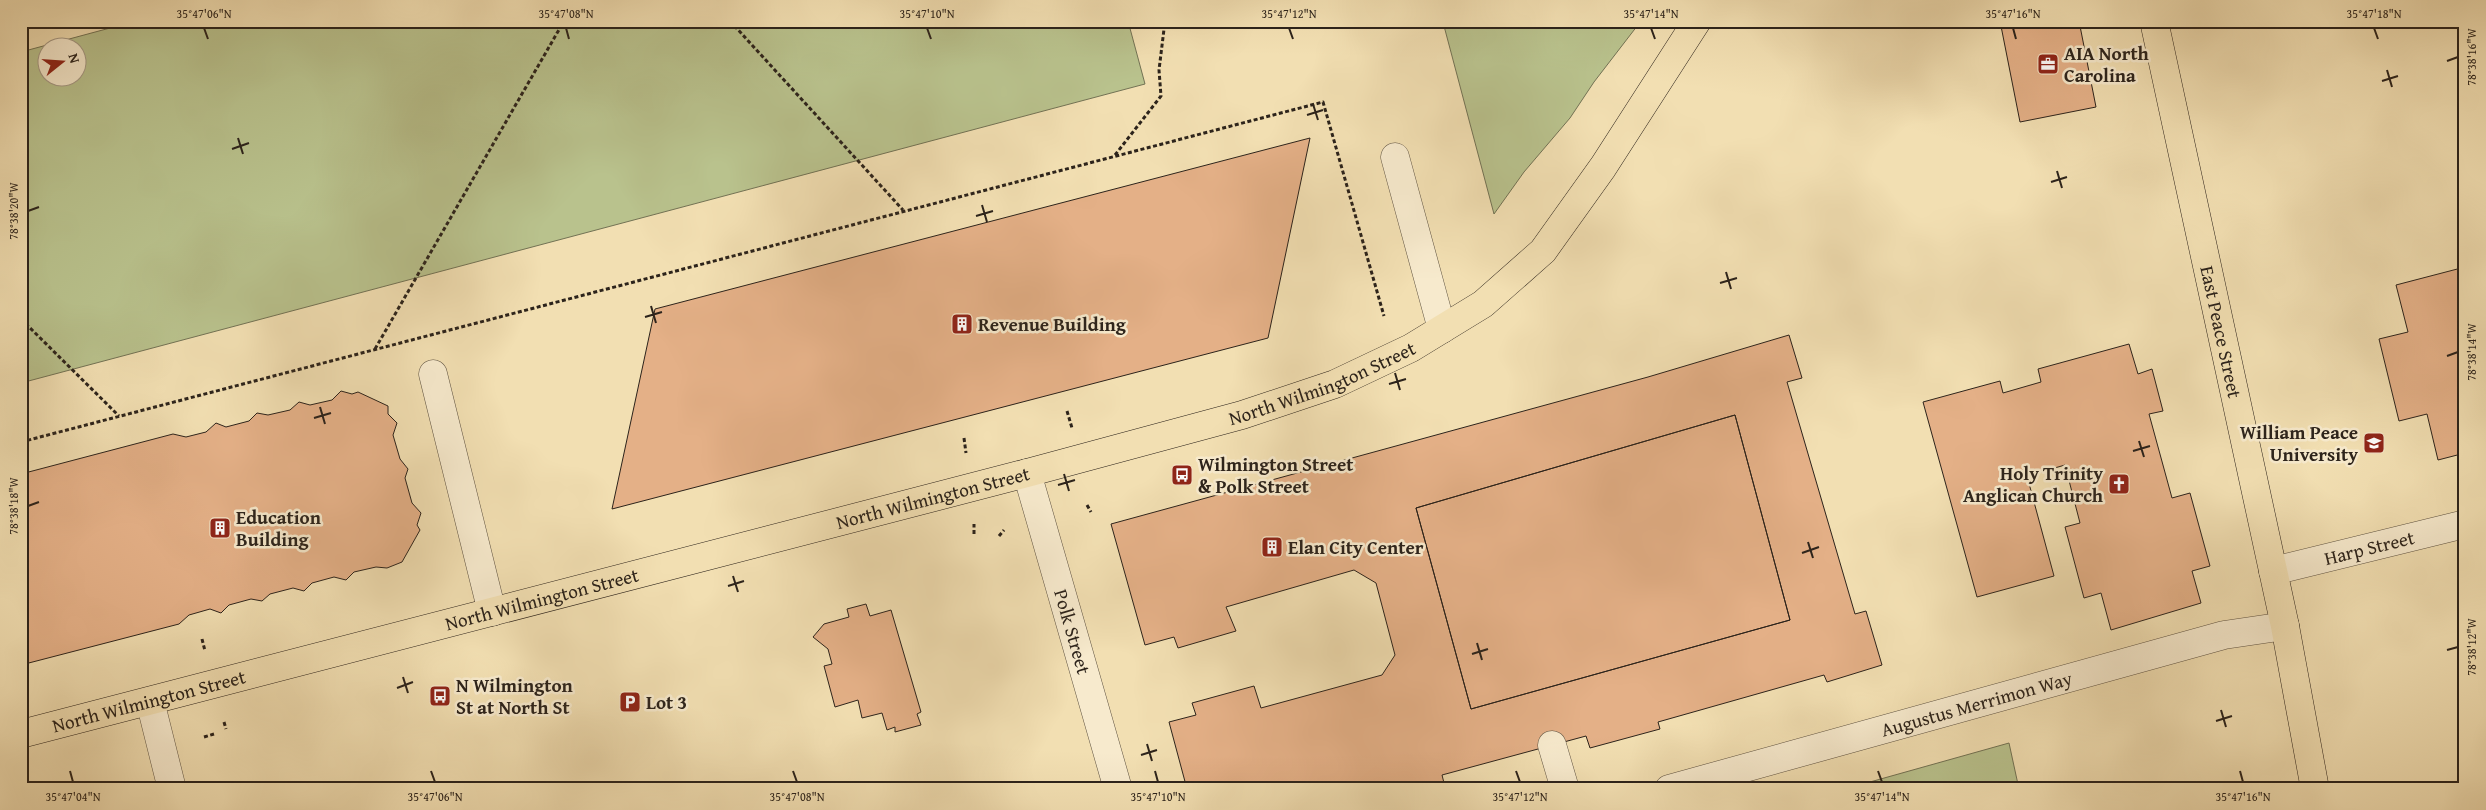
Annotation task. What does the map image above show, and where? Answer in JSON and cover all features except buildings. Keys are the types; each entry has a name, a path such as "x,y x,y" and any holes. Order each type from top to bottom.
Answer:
{"main road":[{"name":"North Wilmington Street","path":"21,734 1027,474 1242,415 1334,384 1411,348 1483,304 1543,251 1603,168 1697,21"},
{"name":"East Peace Street","path":"2154,21 2285,626 2315,789"}],"street":[{"path":"1395,157 1442,329"},
{"path":"433,374 492,612"},
{"name":"Polk Street","path":"1027,474 1118,789"},
{"name":"Harp Street","path":"2273,571 2465,524"},
{"name":"Augustus Merrimon Way","path":"1669,789 2224,635 2285,626"},
{"path":"150,701 172,789"},
{"path":"1552,745 1565,789"}],"path":[{"path":"21,24 30,21"},
{"path":"375,349 564,21"},
{"path":"730,21 903,211"},
{"path":"1115,155 1161,96 1159,70 1165,21"},
{"path":"21,442 1323,102 1384,316"},
{"path":"21,319 119,416"},
{"path":"1067,411 1072,428"},
{"path":"964,438 966,453"},
{"path":"1086,505 1091,512"},
{"path":"974,524 974,534"},
{"path":"999,536 1004,530"},
{"path":"202,639 205,652"},
{"path":"224,722 226,729"},
{"path":"204,737 214,734"}],"green space":[{"path":"136,21 1128,21 1145,84 21,383 21,52 38,47 38,88 88,88 88,38 73,38"},
{"path":"1463,21 1641,21 1594,82 1570,118 1524,172 1494,214 1444,26"},
{"path":"2009,743 2019,789 1845,789"}],"place":[{"name":"AIA North Carolina","path":"2048,64"},
{"name":"Revenue Building","path":"962,324"},
{"name":"William Peace University","path":"2374,443"},
{"name":"Wilmington Street & Polk Street","path":"1182,475"},
{"name":"Holy Trinity Anglican Church","path":"2119,484"},
{"name":"Education Building","path":"220,528"},
{"name":"Elan City Center","path":"1272,547"},
{"name":"N Wilmington St at North St","path":"440,696"},
{"name":"Lot 3","path":"630,702"}]}
